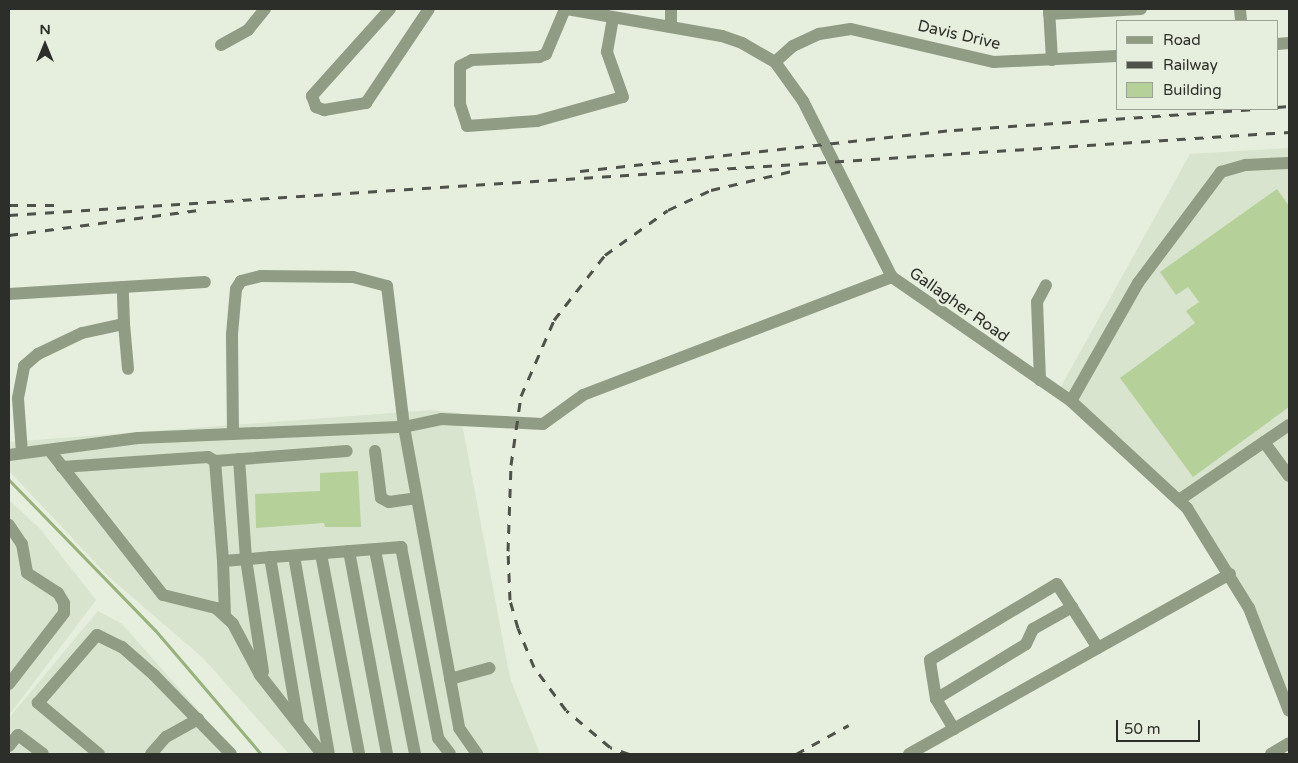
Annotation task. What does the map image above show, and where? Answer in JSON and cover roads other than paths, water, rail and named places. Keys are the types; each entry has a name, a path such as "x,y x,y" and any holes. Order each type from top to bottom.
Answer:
{"street":[{"path":"221,45 248,30 265,9"},
{"path":"390,9 312,96 316,107 324,110 366,103 429,9"},
{"path":"566,9 546,54 539,57 472,60 460,66 460,104 467,126 537,121 623,96 607,52 613,18"},
{"name":"Gallagher Road","path":"566,9 591,11 613,18 671,26 742,43 775,62 803,101 892,277 1071,401 1179,500 1230,574 1265,643 1289,711"},
{"path":"671,9 671,26"},
{"path":"1052,60 1049,12 1141,9"},
{"name":"Davis Drive","path":"775,62 793,46 819,34 851,29 994,62 1116,56"},
{"path":"1071,401 1138,283 1221,172 1246,165 1289,163"},
{"path":"233,434 236,289 249,277 261,276 353,277 387,286 404,427 459,728 477,754"},
{"path":"9,455 138,438 404,427 456,418 543,424 583,395 892,277"},
{"path":"9,294 205,282"},
{"path":"1040,380 1037,302 1046,285"},
{"path":"123,287 128,369"},
{"path":"22,453 18,398 24,366 38,354 82,333 124,324"},
{"path":"1179,500 1289,425"},
{"path":"1264,442 1289,476"},
{"path":"50,451 163,595 216,608 225,616 264,680 322,754"},
{"path":"62,467 208,457 215,461 347,451"},
{"path":"375,451 381,498 389,502 417,498"},
{"path":"239,459 246,559 264,680"},
{"path":"215,461 223,561 225,616"},
{"path":"9,525 22,544 27,573 58,593 64,613 9,684"},
{"path":"223,561 401,547 438,738 450,754"},
{"path":"375,550 415,754"},
{"path":"349,552 387,754"},
{"path":"321,554 359,754"},
{"path":"294,556 329,754"},
{"path":"270,558 298,724"},
{"path":"909,754 1230,574"},
{"path":"954,729 936,699 930,660 1058,584 1098,648"},
{"path":"936,699 1026,644 1034,628 1072,607"},
{"path":"99,754 38,703 97,635 122,647 198,719 231,754"},
{"path":"450,679 490,668"},
{"path":"151,754 166,737 198,719"},
{"path":"9,746 18,735 43,754"},
{"path":"1271,754 1289,743"}],"waterway":[{"path":"9,480 155,630 261,754"}],"railway":[{"path":"1278,107 1289,106"},
{"path":"580,171 954,130 1238,110"},
{"path":"9,215 1289,132"},
{"path":"629,754 610,747 566,710 534,667 518,628 510,600 508,551 511,465 521,396 554,320 605,255 668,210 711,190 792,171"},
{"path":"9,205 58,205"},
{"path":"9,235 200,210"},
{"path":"796,754 849,725"}]}
